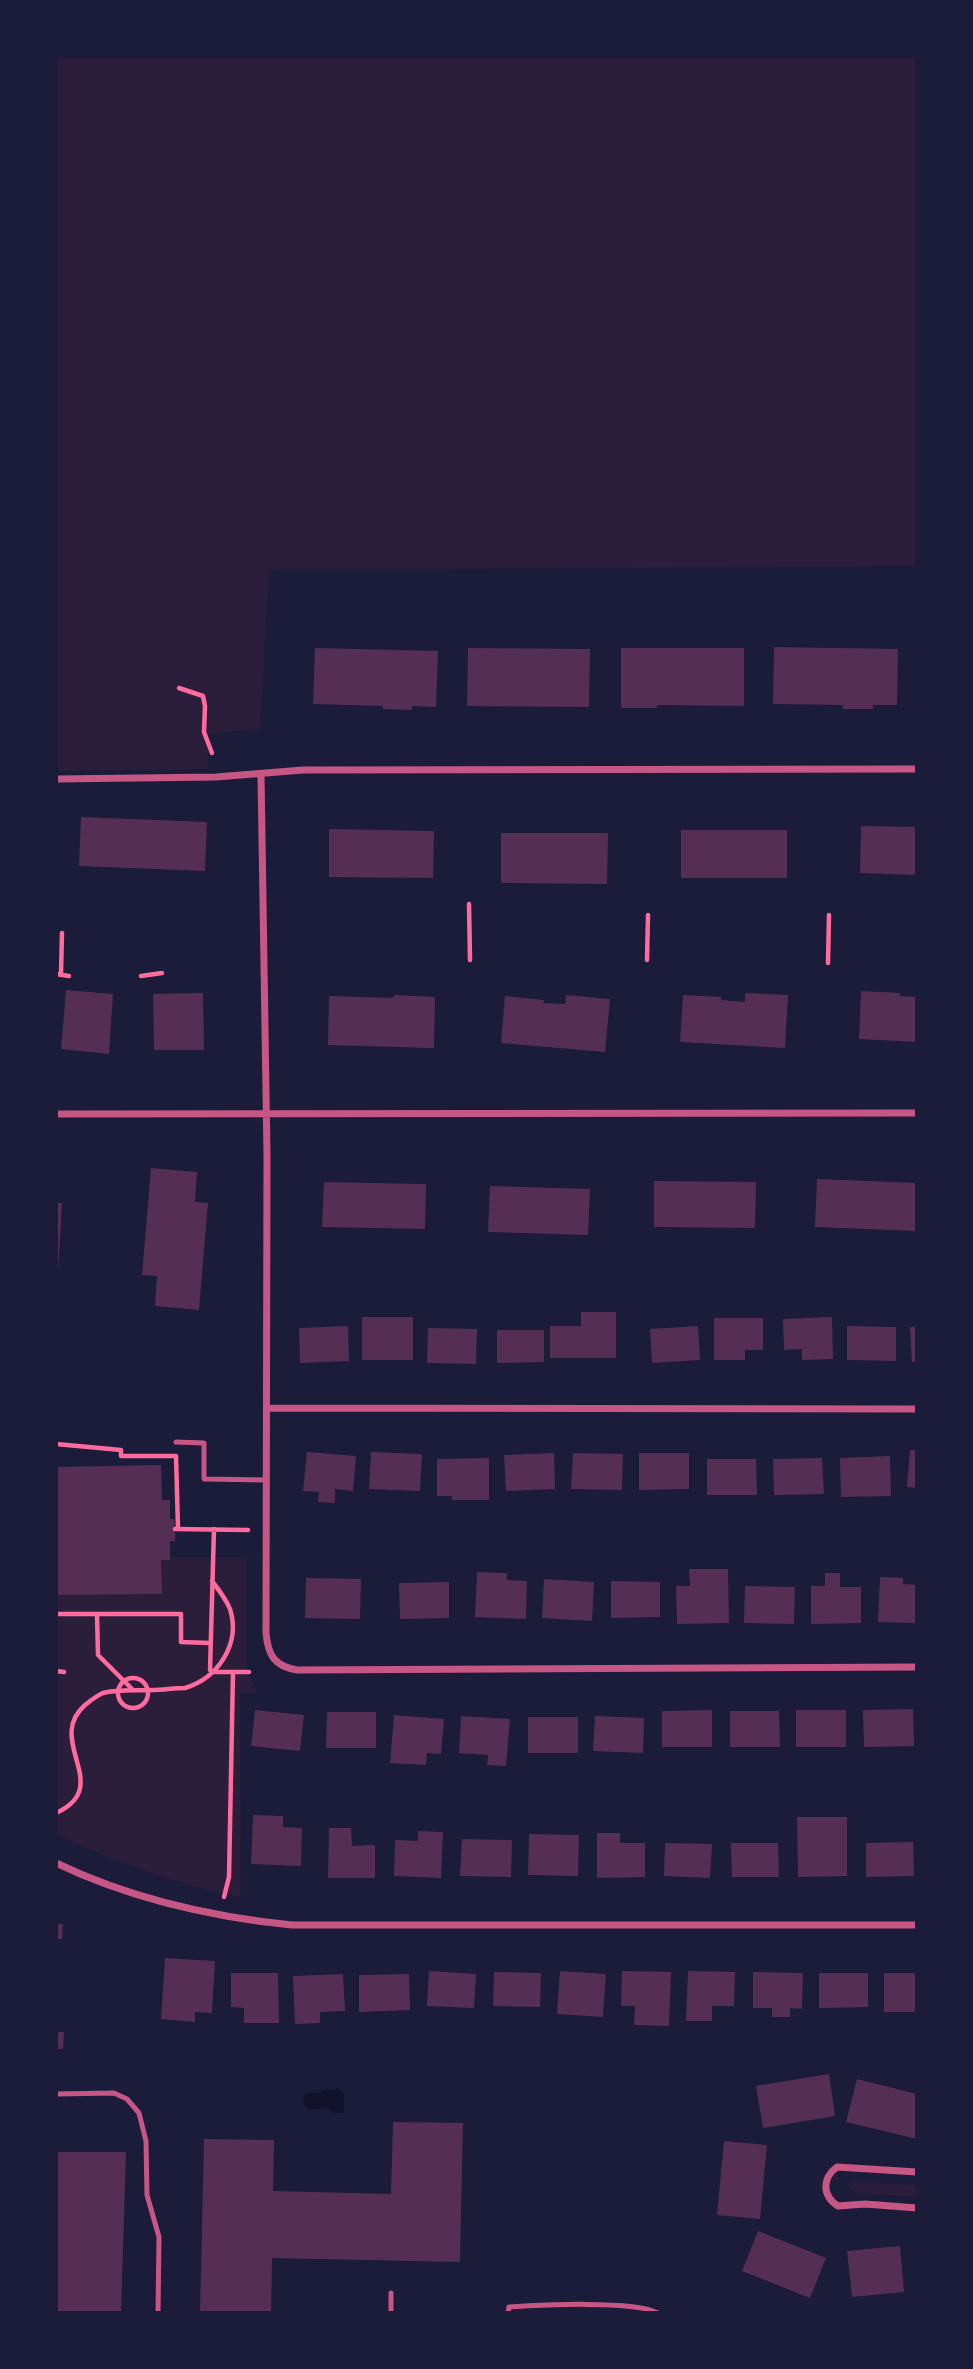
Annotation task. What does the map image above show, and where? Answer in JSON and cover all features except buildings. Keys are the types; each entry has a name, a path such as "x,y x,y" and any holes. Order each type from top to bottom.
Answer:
{"street":[{"path":"56,779 216,778 303,770 917,769"},
{"path":"261,774 266,1113 266,1633 272,1658 282,1666 297,1670 917,1667"},
{"path":"56,1114 917,1112"},
{"path":"267,1408 917,1409"},
{"path":"56,1863 84,1876 146,1897 250,1920 292,1926 917,1925"},
{"path":"917,2172 837,2167 830,2173 826,2190 831,2201 838,2206 865,2204 917,2208"}],"lane":[{"path":"176,1443 204,1443 204,1479 267,1479"},
{"path":"56,2094 114,2093 127,2099 139,2113 146,2141 147,2195 159,2237 158,2313"},
{"path":"391,2293 391,2313"},
{"path":"508,2313 509,2307 548,2304 652,2309 658,2313"}],"path":[{"path":"179,688 203,696 204,732 212,754"},
{"path":"469,904 470,960"},
{"path":"647,960 648,915"},
{"path":"828,963 829,915"},
{"path":"62,933 58,974 69,976"},
{"path":"141,976 162,973"},
{"path":"56,1444 121,1450 121,1456 176,1456 176,1529 248,1530"},
{"path":"214,1529 209,1670 249,1672"},
{"path":"56,1814 70,1806 82,1784 71,1741 71,1719 81,1709 97,1696 118,1691 185,1688 196,1685 214,1672 229,1646 232,1622 226,1601 212,1581"},
{"path":"97,1614 98,1655 133,1691"},
{"path":"60,1615 181,1614 181,1642 210,1643"},
{"path":"56,1671 64,1672"},
{"path":"224,1897 229,1877 233,1672"},
{"path":"131,1678 139,1680 147,1690 147,1696 143,1704 133,1708 123,1704 118,1691 124,1681 131,1678"}],"shaded area":[{"path":"56,56 917,56 917,566 269,570 260,729 208,734 208,769 56,771"},
{"path":"170,1557 246,1557 246,1672 256,1687 256,1693 240,1693 241,1897 146,1871 56,1834 56,1595 161,1594 161,1560 170,1560"},
{"path":"340,2089 344,2094 344,2113 332,2113 329,2108 308,2110 304,2105 303,2096 308,2092 320,2093 323,2090"},
{"path":"852,2182 917,2185 917,2197 856,2193 849,2188"}]}
